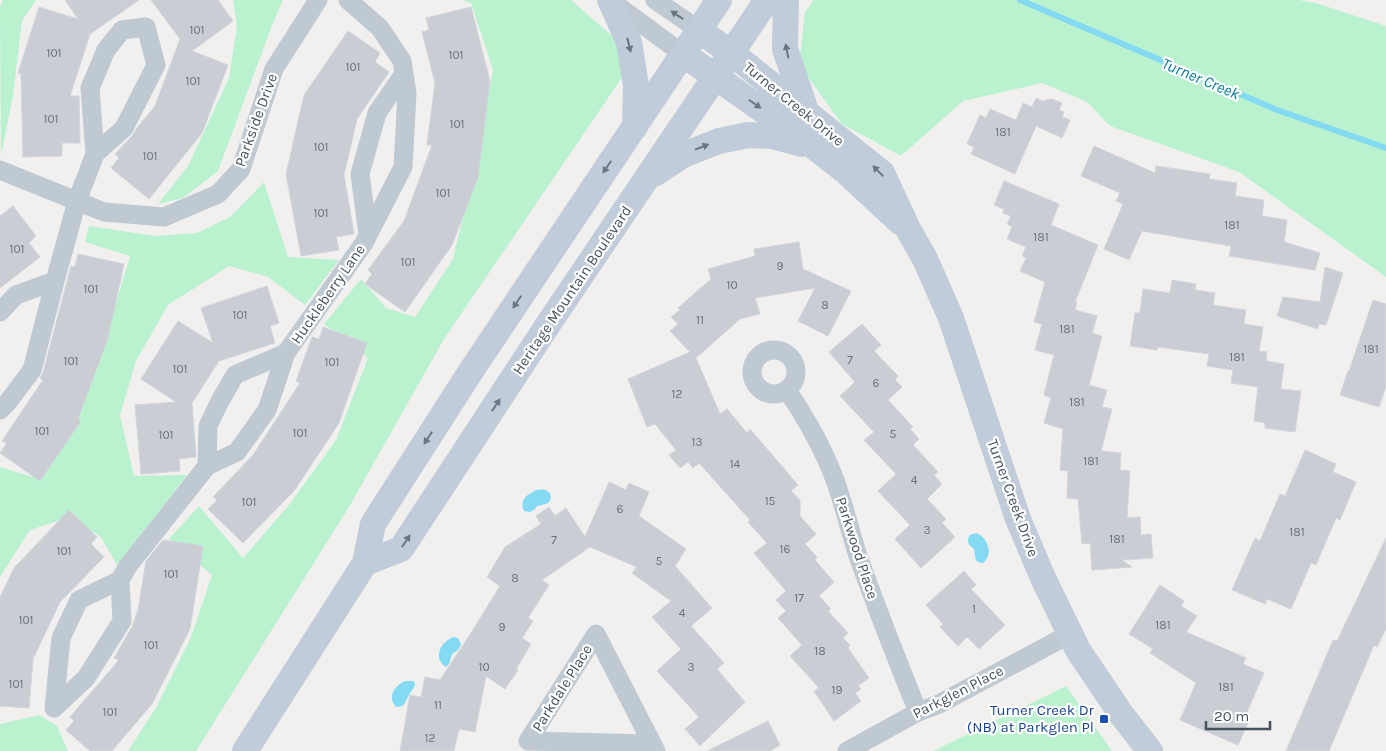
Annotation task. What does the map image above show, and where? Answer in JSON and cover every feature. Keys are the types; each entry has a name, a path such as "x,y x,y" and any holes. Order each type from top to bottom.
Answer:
{"main road":[{"path":"610,0 630,42 636,85 635,127"},
{"path":"245,751 365,563 373,524 471,371 719,0"},
{"name":"Heritage Mountain Boulevard","path":"365,563 401,549 645,180 767,0"},
{"path":"786,0 785,49 807,114"},
{"name":"Turner Creek Drive","path":"699,30 731,53 882,173 908,229 925,259 951,318 1018,519 1034,559 1078,650 1121,714 1150,751"},
{"path":"683,54 716,76"},
{"name":"Turner Creek Drive","path":"716,76 845,170 908,229"},
{"path":"645,180 683,155 719,141 748,135 772,136 814,147"}],"street":[{"name":"Parkside Drive","path":"0,170 104,212 164,217 218,194 241,169 274,69 318,0"},
{"name":"Huckleberry Lane","path":"120,580 128,566 207,466 237,452 267,410 286,353 364,244 403,167 407,93 402,61 380,28 348,0"},
{"path":"610,0 683,54"},
{"name":"Turner Creek Drive","path":"656,0 699,30"},
{"path":"0,410 32,370 77,201 95,154 90,88 106,50 122,30 146,27 156,65 124,128 95,154"},
{"name":"Huckleberry Lane","path":"368,235 360,174 377,113 404,74"},
{"path":"0,312 16,295 55,281"},
{"name":"Huckleberry Lane","path":"207,466 208,426 235,375 286,353"},
{"name":"Parkwood Place","path":"787,390 809,426 832,474 862,568 918,712"},
{"path":"120,580 122,621 86,678 54,708 61,638 79,600 120,580"},
{"name":"Parkdale Place","path":"596,634 654,748 528,741 596,634"},
{"name":"Parkglen Place","path":"846,751 1070,634"}],"green space":[{"path":"3,0 36,0 22,21 13,96 1,156 0,7"},
{"path":"233,0 283,0 218,171 183,198 158,204 188,166 229,78 237,25"},
{"path":"462,0 571,0 636,57 444,339 349,507 196,751 128,751 157,706 191,637 212,575 169,539 199,506 243,558 289,505 336,440 368,358 324,324 361,279 386,308 415,317 453,259 473,174 493,70 471,3"},
{"path":"813,0 1299,0 1316,3 1386,26 1386,277 1239,172 1110,126 1087,102 1042,83 963,101 901,156 842,124 799,65 805,13"},
{"path":"264,182 288,257 339,260 305,305 268,277 229,266 168,305 136,361 120,415 134,476 187,475 117,565 101,537 70,517 30,530 0,577 0,467 32,477 76,413 112,316 130,256 85,242 89,226 155,236 197,233 230,217"},
{"path":"1066,686 1112,751 933,751"},
{"path":"39,715 57,726 68,751 0,751 0,724"}],"water":[{"path":"536,490 547,491 550,495 550,501 537,506 530,512 524,511 523,500"},
{"path":"976,533 984,538 988,546 988,556 983,563 976,560 974,549 968,543 970,535"},
{"path":"453,637 458,638 461,644 458,650 452,654 446,667 440,659 440,650"},
{"path":"405,681 414,681 415,685 404,704 396,707 392,699 393,692"}],"building":[{"path":"65,0 139,0 90,34 70,96 79,96 80,143 62,143 62,156 23,157 21,74 18,73 39,7 78,19"},
{"path":"151,0 218,0 233,21 192,51 228,65 202,133 149,199 111,168 119,158 115,154 132,136 155,106 180,39"},
{"path":"471,7 490,81 478,178 452,245 405,312 365,284 372,274 368,270 404,221 432,145 427,145 435,83 422,32 429,30 426,18"},
{"path":"348,31 380,53 375,62 389,72 357,119 344,175 354,234 336,237 339,250 301,256 286,174 304,95"},
{"path":"1036,98 1042,101 1051,99 1062,103 1059,110 1064,112 1062,117 1070,120 1062,138 1036,126 1015,174 971,154 974,147 967,144 980,115 986,118 990,109 1016,120 1023,103 1032,107"},
{"path":"1094,146 1155,173 1156,166 1210,174 1209,179 1237,183 1235,196 1264,200 1262,216 1287,220 1284,242 1320,253 1315,270 1229,256 1231,246 1142,231 1129,260 1104,249 1123,204 1116,201 1120,193 1081,176"},
{"path":"1004,181 1059,204 1051,225 1098,245 1075,302 1077,302 1075,310 1097,316 1092,333 1102,336 1089,385 1107,390 1102,407 1112,409 1101,451 1121,453 1120,470 1130,471 1127,518 1140,517 1141,535 1151,534 1153,558 1122,560 1132,567 1092,570 1090,543 1082,544 1078,499 1067,498 1068,471 1060,470 1063,429 1044,423 1051,398 1044,395 1054,355 1035,350 1042,324 1034,322 1045,282 1020,271 1026,258 1022,256 1026,247 1007,239 1012,227 1007,224 1011,216 1003,213 1004,209 994,205"},
{"path":"13,206 36,236 29,243 40,257 0,288 0,216"},
{"path":"799,242 803,269 851,291 828,336 798,321 815,288 755,298 760,314 740,319 696,358 720,414 727,409 747,433 750,429 798,485 791,491 800,500 800,516 816,534 805,544 817,557 815,560 834,582 819,596 831,609 828,611 848,633 843,638 850,645 848,648 869,678 858,686 861,689 855,693 861,701 834,721 814,691 819,688 790,656 802,645 778,618 786,611 776,600 786,591 754,553 767,543 748,522 750,520 699,463 693,468 688,462 680,468 669,455 676,450 655,424 647,427 628,379 690,352 670,331 678,324 671,317 680,310 678,308 711,279 708,269 755,256 754,249"},
{"path":"78,254 124,264 108,338 78,419 81,421 40,481 0,453 7,443 2,441 43,380 40,378 43,373 71,266 75,267"},
{"path":"1325,267 1343,273 1326,325 1319,324 1318,329 1277,316 1283,297 1320,302"},
{"path":"1172,280 1196,284 1195,290 1215,293 1213,305 1246,310 1244,324 1263,327 1259,351 1267,352 1266,361 1284,364 1281,389 1301,391 1295,432 1265,428 1265,423 1254,421 1258,387 1231,383 1233,370 1207,366 1209,354 1158,347 1157,350 1130,346 1135,313 1140,313 1143,289 1170,293"},
{"path":"267,286 279,323 270,326 275,343 219,361 192,403 196,457 179,459 180,471 141,474 135,405 176,402 141,379 178,321 213,343 201,308"},
{"path":"1373,300 1386,304 1386,386 1379,407 1340,395"},
{"path":"862,324 881,345 874,351 898,376 895,380 902,387 888,400 913,427 910,429 919,439 913,445 938,472 934,475 942,484 927,499 946,519 942,523 955,537 921,568 895,539 910,525 878,491 896,474 864,440 874,432 840,396 855,382 829,352"},
{"path":"323,327 367,343 339,423 294,491 243,543 208,509 217,500 213,497 253,455 300,383 296,381 312,337 319,339"},
{"path":"1305,450 1336,464 1333,472 1356,482 1340,520 1336,518 1316,565 1311,563 1291,609 1267,599 1265,604 1232,590 1255,538 1260,541 1280,494 1285,496"},
{"path":"609,482 626,490 629,483 649,492 639,516 686,549 675,566 712,608 691,626 724,663 717,669 745,702 700,746 685,729 699,717 657,671 681,649 652,617 671,601 632,573 637,567 590,547 542,580 549,585 528,618 533,621 522,638 531,644 516,669 518,670 505,689 486,676 475,732 459,729 454,751 400,751 410,695 421,697 425,677 440,680 471,633 500,586 487,577 505,547 541,524 536,516 549,507 555,516 566,508 585,537"},
{"path":"69,510 97,537 91,544 104,557 60,602 33,659 29,708 0,706 0,597 15,566"},
{"path":"1386,538 1386,629 1377,647 1374,645 1329,751 1286,751 1333,640 1337,641"},
{"path":"163,540 203,546 190,629 152,704 112,751 90,751 66,730 74,721 70,717 119,660 114,658 132,627 138,610 146,561"},
{"path":"964,571 976,585 971,589 1005,625 979,649 967,637 958,646 940,627 943,624 926,605"},
{"path":"1160,585 1184,601 1181,606 1197,616 1186,632 1246,658 1243,664 1264,673 1243,721 1248,723 1238,745 1180,720 1196,683 1150,653 1153,649 1129,634"},
{"path":"768,721 780,745 770,751 707,751"}],"waterway":[{"name":"Turner Creek","path":"1020,0 1277,110 1386,148"}],"place":[{"name":"Turner Creek Dr (NB) at Parkglen Pl","path":"1104,719"}]}
